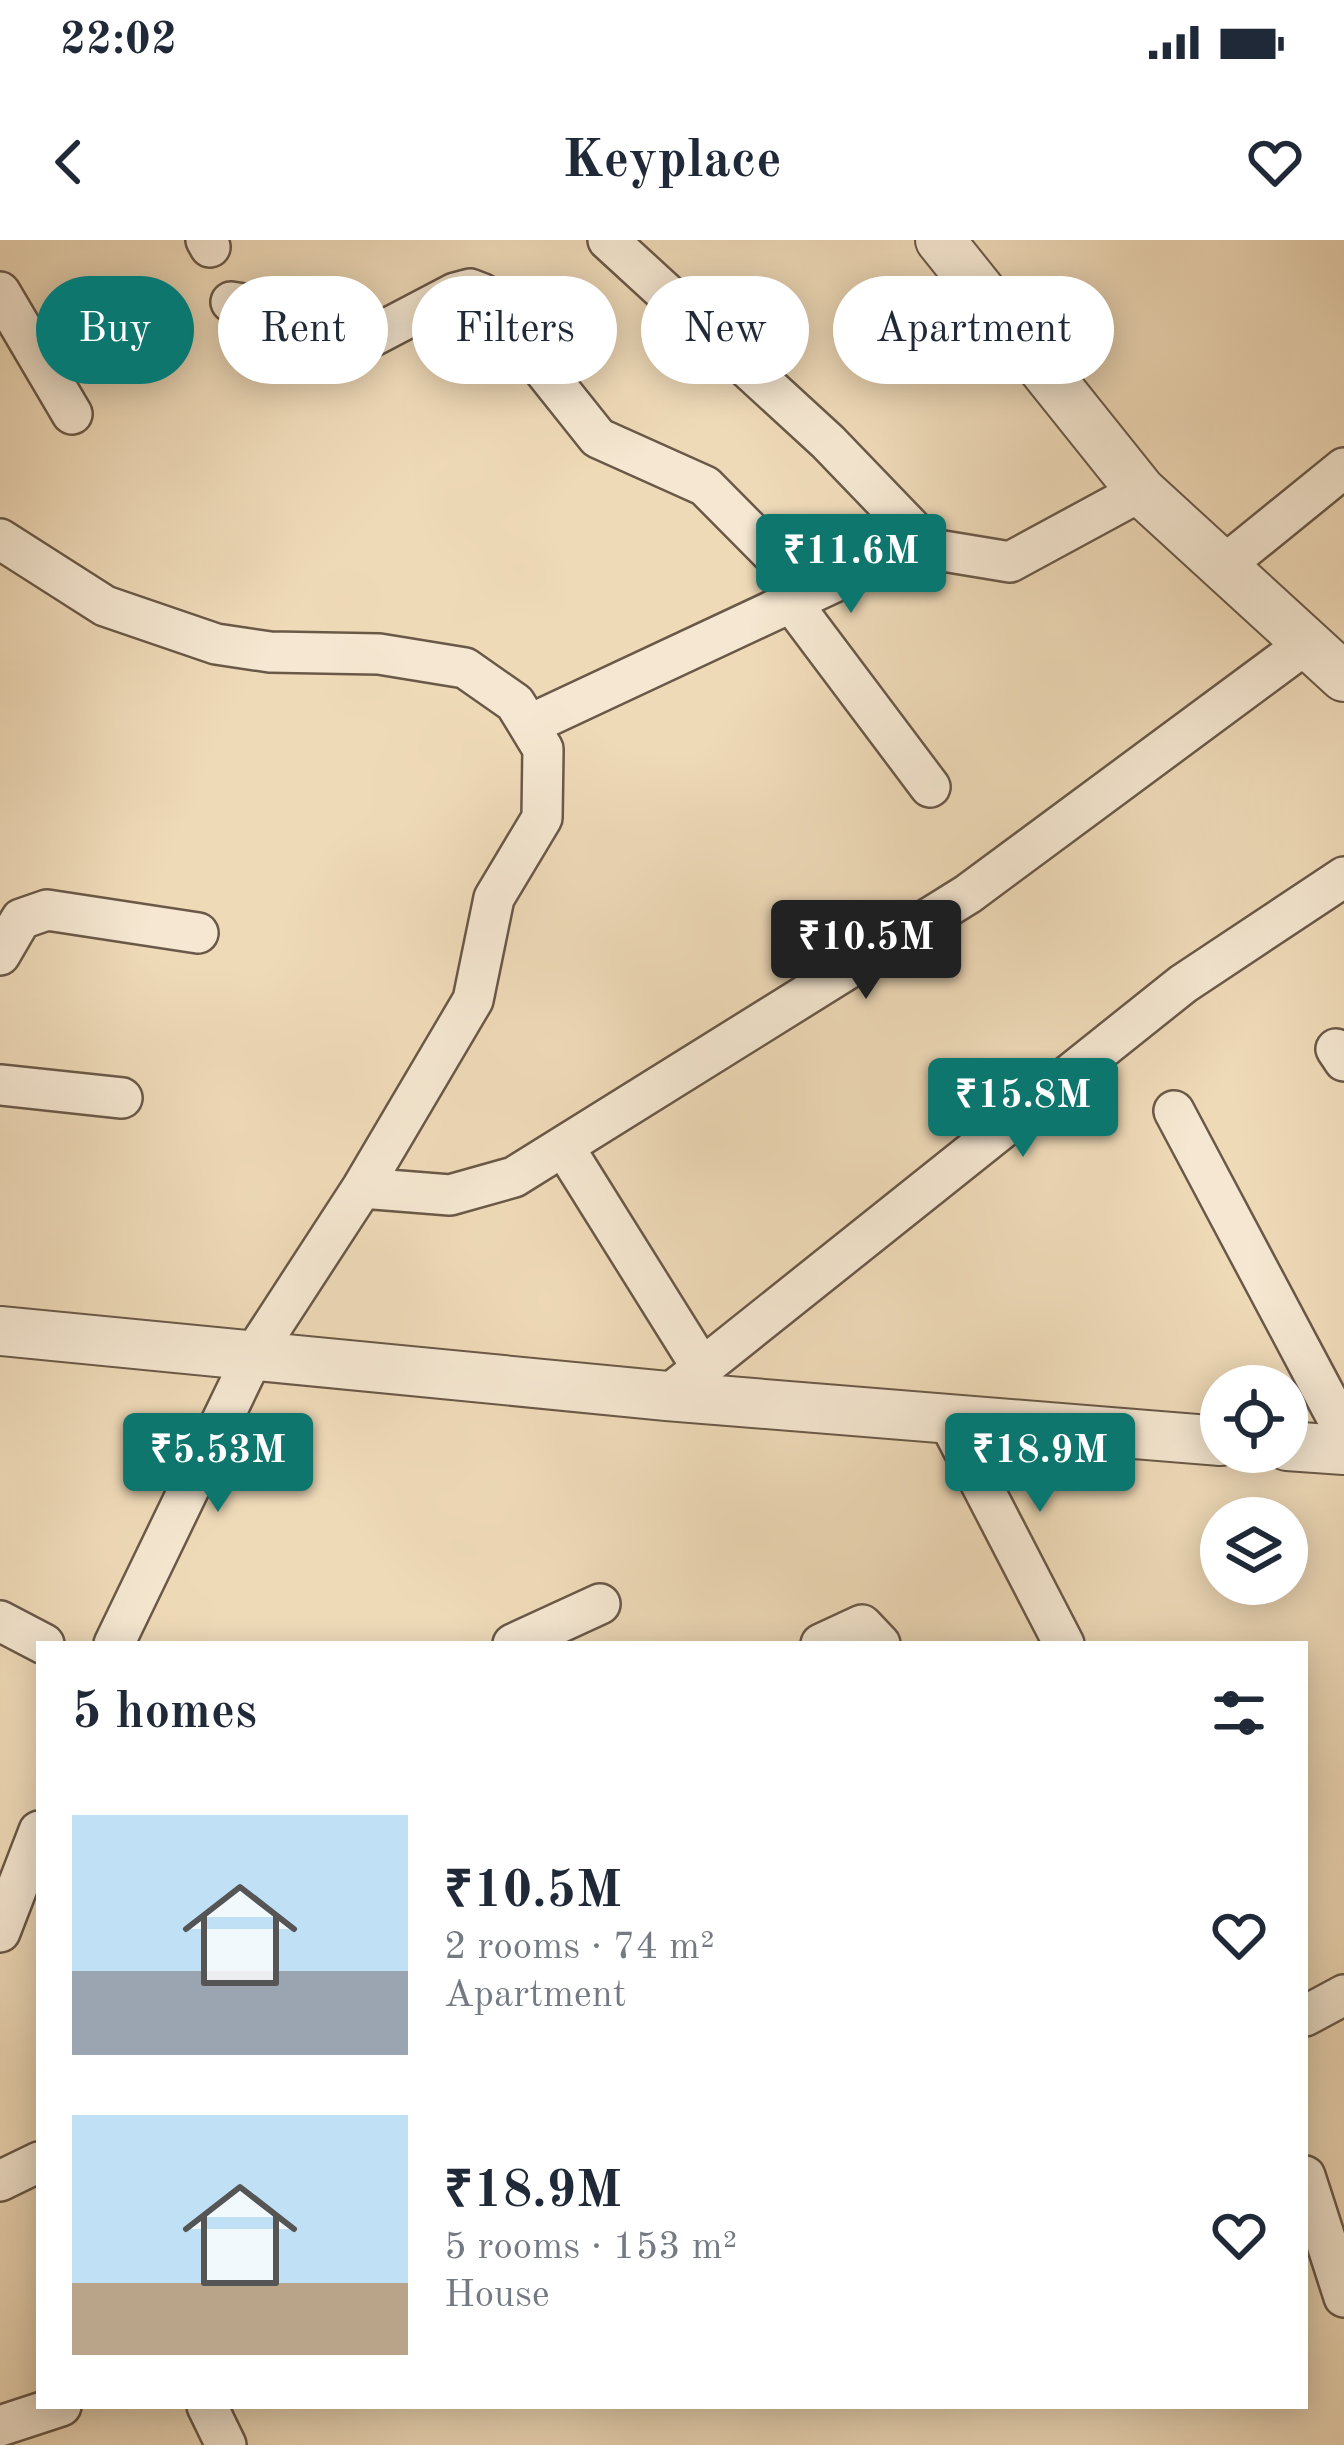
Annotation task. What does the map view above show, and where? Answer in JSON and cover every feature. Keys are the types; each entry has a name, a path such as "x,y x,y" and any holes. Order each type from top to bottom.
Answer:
{"street":[{"path":"608,240 828,442 931,549"},
{"path":"940,240 1141,491 1344,677"},
{"path":"388,328 455,293 470,289 483,294 598,438 705,486 801,598 930,788"},
{"path":"0,292 72,414"},
{"path":"1222,567 1344,467"},
{"path":"532,724 877,562 931,549 969,559 1010,562 1141,491"},
{"path":"0,539 105,606 162,628 270,652 380,654 464,668 492,683 532,724 543,749 542,818 494,898 481,974 459,1030 254,1354 115,1641"},
{"path":"362,1188 450,1195 514,1177 968,894 1307,643"},
{"path":"684,1382 1183,984 1344,877"},
{"path":"0,955 22,919 47,910 198,934"},
{"path":"0,1085 122,1098"},
{"path":"1174,1111 1344,1432"},
{"path":"563,1147 684,1382"},
{"path":"0,1331 254,1354 684,1382 949,1420 1200,1439"},
{"path":"949,1420 1062,1641"},
{"path":"1308,1447 1344,1450"},
{"path":"520,1641 600,1604"},
{"path":"0,1621 38,1641"},
{"path":"827,1641 862,1624 877,1641"},
{"path":"13,1903 36,1839"},
{"path":"1308,2014 1344,1995"},
{"path":"0,2181 36,2163"},
{"path":"1308,2185 1344,2297"},
{"path":"0,2426 52,2409"},
{"path":"208,2409 226,2445"}]}
